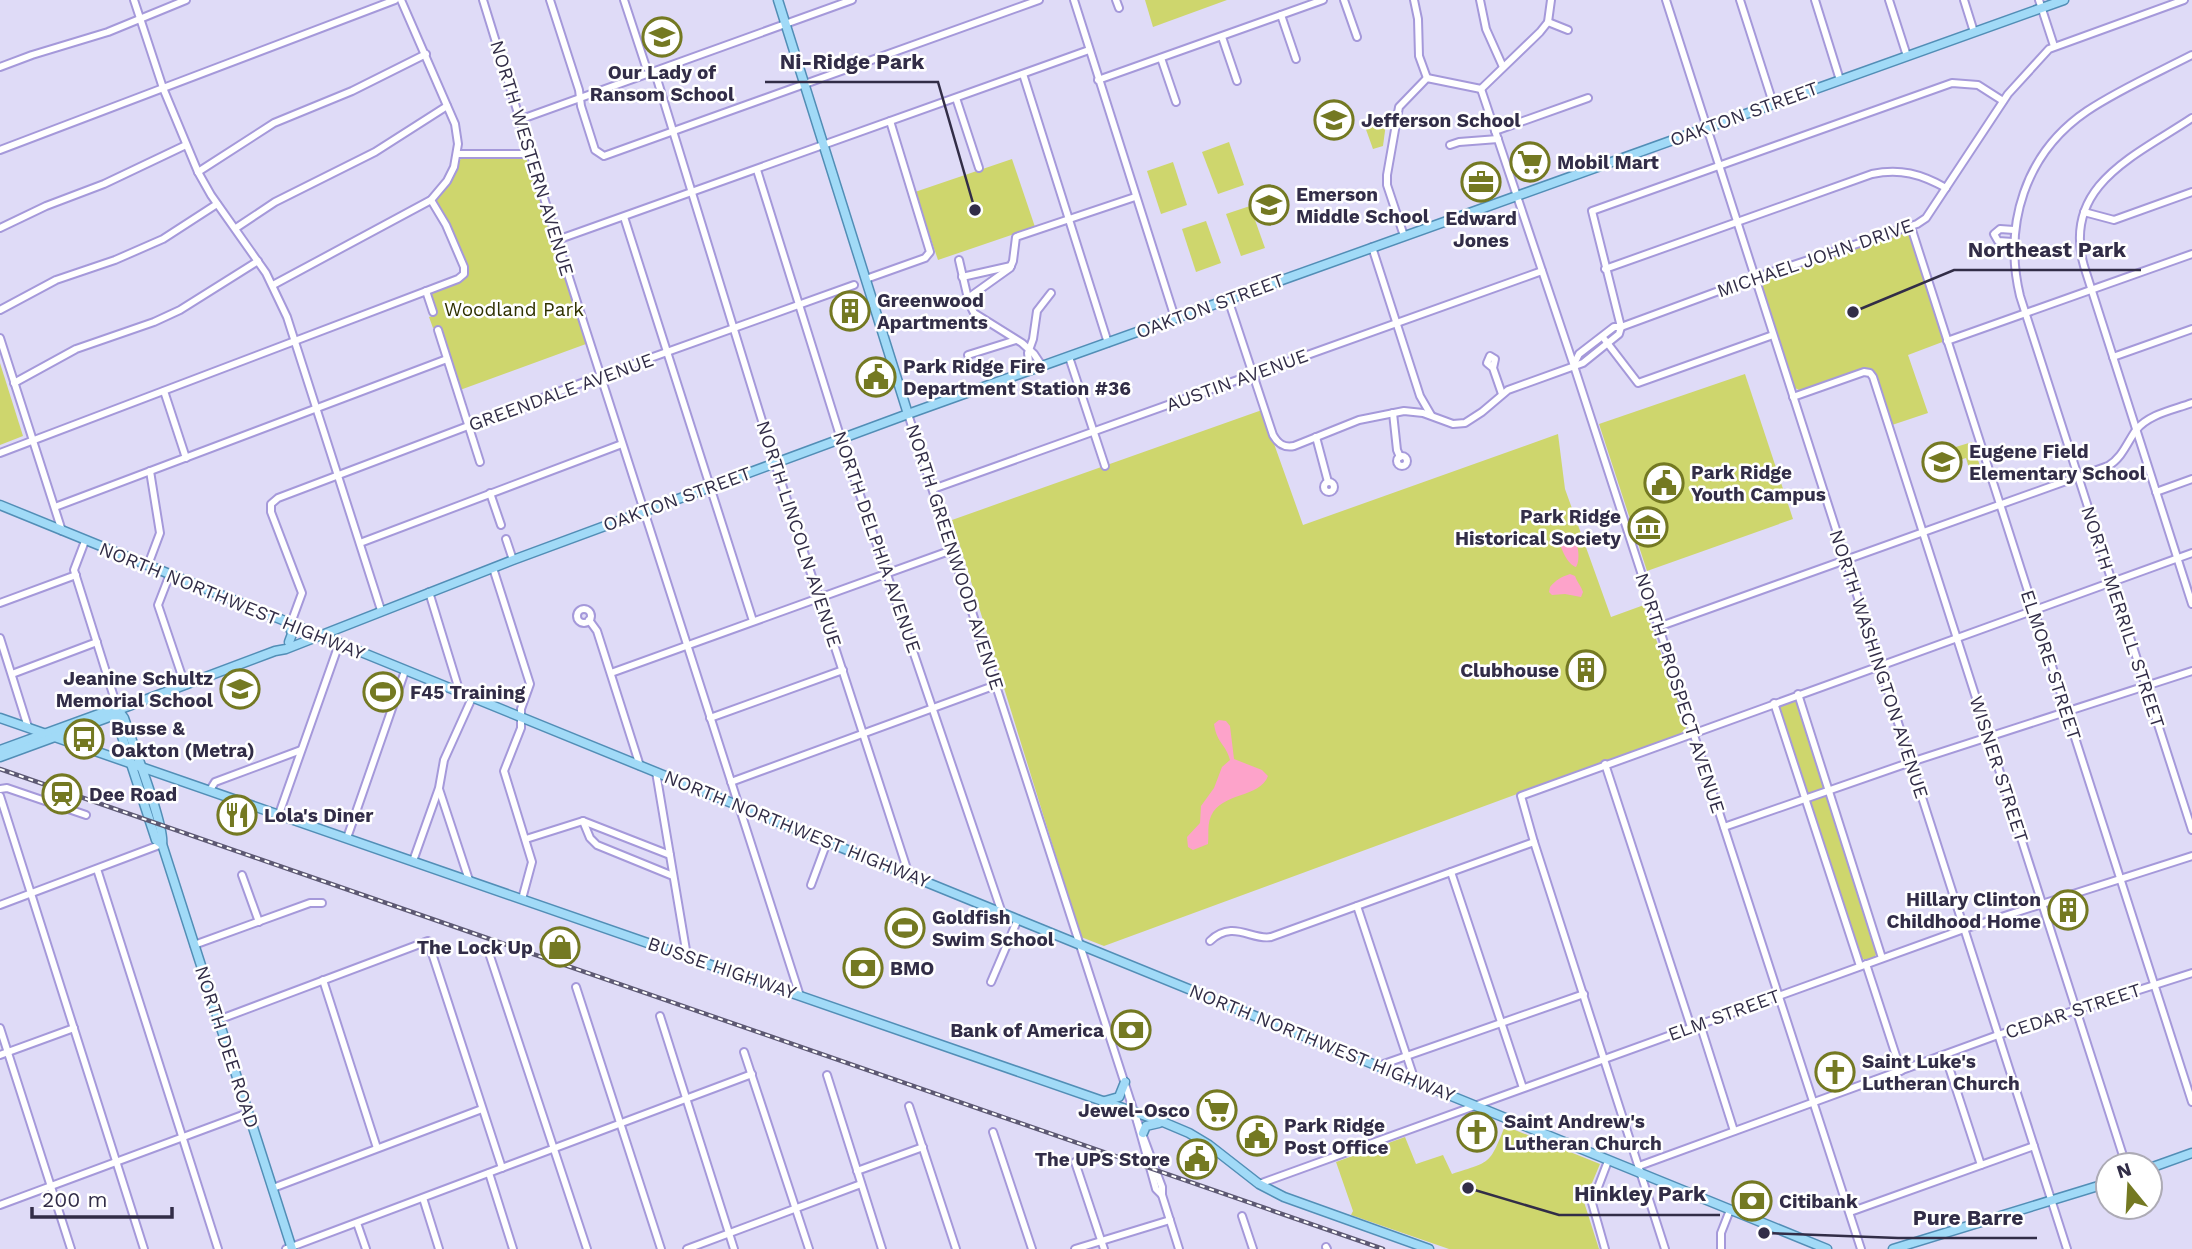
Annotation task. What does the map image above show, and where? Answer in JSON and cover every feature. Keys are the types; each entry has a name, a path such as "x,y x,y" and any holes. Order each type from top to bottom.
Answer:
{"main road":[{"name":"NORTH GREENWOOD AVENUE","path":"778,0 908,414"},
{"name":"OAKTON STREET","path":"275,651 289,642 344,627 513,560 908,414 1974,32 2040,4 2064,0"},
{"name":"NORTH NORTHWEST HIGHWAY","path":"0,505 1608,1161 1640,1170 1827,1249"},
{"name":"OAKTON STREET","path":"0,750 110,710 118,710 349,620 359,619"},
{"path":"289,622 292,634 289,642"},
{"path":"342,645 344,627"},
{"name":"OAKTON STREET","path":"0,757 112,716 118,710"},
{"name":"NORTH DEE ROAD","path":"118,710 124,718 156,840 162,844"},
{"name":"BUSSE HIGHWAY","path":"0,718 1163,1122 1209,1145 1259,1184 1284,1197 1429,1249"},
{"name":"NORTH DEE ROAD","path":"136,765 148,790 163,838 162,844 290,1248"},
{"path":"148,790 150,780 158,773"},
{"path":"1102,1101 1119,1097 1125,1082"},
{"path":"1143,1133 1146,1126 1163,1122"},
{"path":"2164,1163 2192,1153"},
{"path":"1894,1249 2094,1188"}],"street":[{"path":"134,0 163,88 198,172 273,285 296,341 381,611"},
{"path":"0,67 32,54 141,20 186,0"},
{"path":"0,150 396,0"},
{"path":"273,285 431,200 447,181 457,154 457,131 401,0"},
{"name":"NORTH WESTERN AVENUE","path":"483,0 600,376 800,996"},
{"path":"550,0 595,150 600,155 609,155 1039,0"},
{"name":"NORTH LINCOLN AVENUE","path":"624,0 646,67 657,79 775,463 909,875"},
{"path":"519,120 852,0"},
{"path":"1074,0 1175,318"},
{"path":"1116,0 1119,8"},
{"path":"1098,80 1322,0"},
{"path":"1344,0 1357,37"},
{"path":"1414,0 1418,19 1419,57 1427,78"},
{"path":"1480,0 1486,29 1503,67"},
{"path":"1427,78 1481,89 1536,37 1548,22 1551,0"},
{"name":"NORTH WASHINGTON AVENUE","path":"1665,0 2067,1249"},
{"path":"1740,0 1773,103"},
{"path":"1815,0 1840,80"},
{"path":"1889,0 1907,56"},
{"path":"1964,0 1974,32"},
{"path":"2040,4 2054,46 2184,0"},
{"path":"1281,15 1296,59"},
{"path":"1548,22 1568,30"},
{"path":"1222,37 1237,81"},
{"name":"MICHAEL JOHN DRIVE","path":"1574,366 1579,354 1614,327 1621,327 1754,278 1910,227 1926,218 2003,101 2054,46"},
{"path":"557,240 1089,50"},
{"path":"198,172 274,123 352,91 426,54"},
{"name":"NORTH MERRILL STREET","path":"2192,55 2099,104 2063,131 2045,152 2032,174 2022,197 2013,242 2017,281 2026,313 2192,830"},
{"path":"1161,58 1176,102"},
{"path":"1023,74 1108,343"},
{"path":"1404,236 1387,180 1399,107 1427,78"},
{"path":"1621,327 1592,211 1952,83 1978,85 2003,101"},
{"name":"NORTH PROSPECT AVENUE","path":"1481,89 1574,366 1861,1249"},
{"path":"956,98 979,168"},
{"path":"1495,131 1588,98"},
{"path":"236,228 275,202 375,152 447,106"},
{"path":"2192,118 2109,174 2097,186 2084,212 2080,228 2080,245 2092,290 2192,604"},
{"path":"866,279 929,254 890,121"},
{"path":"1450,145 1498,139"},
{"path":"0,228 34,211 104,184 186,145"},
{"path":"457,154 530,154"},
{"name":"NORTH DELPHIA AVENUE","path":"757,170 842,439 1002,913"},
{"path":"1605,269 1885,171 1910,173 1930,179 1946,188"},
{"path":"2084,212 2114,219 2192,192"},
{"path":"968,298 1012,266 1016,237 1135,197"},
{"path":"0,453 458,279 464,274 458,250 431,200"},
{"path":"0,310 56,280 115,260 163,239 217,204"},
{"path":"624,217 753,621"},
{"name":"ELMORE STREET","path":"1910,227 2192,1102"},
{"path":"2013,242 1998,242 1994,234 2000,229 2014,230"},
{"path":"1372,247 1420,396 1433,416"},
{"path":"1947,341 2192,254"},
{"path":"959,260 971,308 978,317 1016,340 1034,354 1042,366"},
{"path":"15,383 70,352 173,314 206,296 258,261"},
{"path":"962,277 1012,266"},
{"name":"AUSTIN AVENUE","path":"933,489 1542,271"},
{"name":"GREENDALE AVENUE","path":"289,622 302,593 271,512 271,504 278,498 600,376 854,285"},
{"path":"426,291 433,312"},
{"path":"1030,371 1029,351 1037,311 1051,293"},
{"path":"1228,299 1273,435 1282,446 1294,446 1359,420 1393,413 1410,411 1453,424 1465,423 1502,394 1574,366"},
{"name":"MICHAEL JOHN DRIVE","path":"1574,366 1583,363 1619,334 1621,327"},
{"path":"2113,357 2192,329"},
{"path":"438,330 480,463"},
{"path":"1602,336 1638,383 1773,335"},
{"path":"0,338 62,531"},
{"path":"968,355 1016,340"},
{"path":"1069,356 1105,466"},
{"path":"55,507 447,359"},
{"path":"1493,369 1502,394"},
{"name":"WISNER STREET","path":"1793,397 1864,372 1870,373 1924,532 2121,1151"},
{"path":"164,391 186,458"},
{"path":"1410,411 1417,405 1420,396"},
{"path":"1658,627 2112,463 2136,430 2151,418 2192,403"},
{"path":"1393,413 1400,457"},
{"name":"NORTH GREENWOOD AVENUE","path":"908,414 1125,1082 1162,1187 1162,1195 1179,1249"},
{"path":"1316,438 1328,482"},
{"path":"360,543 622,443"},
{"path":"148,565 160,533 150,471"},
{"path":"2156,492 2192,479"},
{"path":"490,494 501,525"},
{"path":"506,539 513,560"},
{"path":"0,603 76,575 75,566 85,541"},
{"path":"611,673 952,550"},
{"path":"1665,1249 1521,796 2192,553"},
{"path":"493,568 530,684 521,709 521,727 504,771 532,862 522,899"},
{"path":"170,574 158,605 185,685"},
{"name":"NORTH DEE ROAD","path":"76,575 118,710"},
{"path":"429,592 460,693"},
{"path":"589,620 597,631 640,766"},
{"path":"0,638 28,727"},
{"path":"12,674 97,642"},
{"path":"279,814 342,645"},
{"path":"710,718 842,670"},
{"path":"347,838 405,671"},
{"path":"1724,827 1911,762 2192,671"},
{"path":"731,782 996,685"},
{"path":"1798,695 1882,958"},
{"path":"413,861 439,788 444,760 472,698"},
{"path":"1774,703 1901,1071"},
{"path":"210,790 215,782 301,750"},
{"path":"1605,764 1691,1027"},
{"path":"656,772 687,956"},
{"path":"0,789 7,788 86,815"},
{"path":"439,788 468,880"},
{"path":"0,796 144,1249"},
{"path":"526,839 583,821 670,855"},
{"path":"583,821 590,838 597,845 673,876"},
{"path":"811,885 827,842"},
{"path":"1210,941 1217,935 1236,931 1262,938 1270,937 1534,842"},
{"path":"0,905 162,844"},
{"name":"ELM STREET","path":"1259,1184 1964,929 2192,856"},
{"path":"96,869 218,1249"},
{"path":"1451,872 1523,1088"},
{"path":"242,875 259,922"},
{"path":"194,945 310,904 323,903"},
{"path":"1357,906 1415,1081"},
{"path":"991,982 1018,919"},
{"path":"218,1020 428,941 502,1168"},
{"path":"488,950 587,1249"},
{"name":"CEDAR STREET","path":"1640,1170 1734,1131 1998,1035 2192,973"},
{"path":"323,980 377,1148"},
{"path":"576,988 661,1249"},
{"path":"1378,1066 1584,993"},
{"path":"660,1016 734,1249"},
{"path":"1700,1024 1734,1131"},
{"path":"0,1028 71,1249"},
{"path":"0,1055 74,1028"},
{"path":"744,1052 808,1249"},
{"path":"1945,1055 1981,1165"},
{"path":"290,1248 752,1074"},
{"path":"827,1075 882,1249"},
{"path":"909,1106 956,1249"},
{"path":"272,1188 482,1109"},
{"name":"NORTH GREENWOOD AVENUE","path":"1135,1112 1135,1122 1156,1189 1162,1195"},
{"path":"0,1205 248,1113"},
{"path":"993,1132 1032,1249"},
{"path":"1850,1212 2034,1146"},
{"path":"857,1171 923,1147"},
{"path":"1605,1249 1591,1203 1608,1161"},
{"path":"1075,1162 1104,1249"},
{"path":"488,1173 513,1249"},
{"path":"688,1249 861,1184"},
{"path":"423,1198 439,1249"},
{"path":"1721,1249 1721,1233 1730,1210"},
{"path":"1242,1216 1253,1249"},
{"path":"1075,1249 1170,1220"},
{"path":"357,1223 366,1249"}],"green space":[{"path":"1145,0 1227,0 1153,27"},
{"path":"1387,116 1383,146 1373,149 1364,124"},
{"path":"1229,142 1244,185 1218,194 1202,152"},
{"name":"Woodland Park","path":"521,157 527,160 586,344 460,390 441,326 433,328 429,317 437,314 432,292 461,281 468,271 453,233 435,200 450,182 459,160"},
{"path":"1012,159 1035,227 938,260 915,192"},
{"path":"1173,162 1187,205 1161,214 1147,171"},
{"path":"1250,206 1265,248 1241,256 1226,214"},
{"path":"1206,221 1221,263 1196,272 1182,229"},
{"path":"1908,232 1945,341 1908,355 1928,413 1892,425 1875,372 1871,369 1803,392 1795,388 1761,282 1764,278"},
{"path":"0,363 23,436 0,445"},
{"path":"1745,374 1793,519 1647,571 1599,424"},
{"path":"1262,410 1303,525 1558,434 1565,489 1611,617 1644,605 1687,727 1680,734 1104,946 1081,937 952,520"},
{"path":"1972,442 1983,475 1975,478 1971,475 1966,458 1950,463 1946,450"},
{"path":"1796,699 1877,951 1875,957 1866,961 1860,957 1778,706"},
{"path":"1505,1126 1600,1164 1584,1202 1599,1249 1449,1249 1351,1215 1353,1211 1336,1162 1405,1137 1416,1164 1443,1155 1452,1174 1488,1160"}],"shaded area":[{"path":"1565,533 1570,533 1577,544 1576,567 1567,560 1561,547 1559,539"},
{"path":"1570,574 1575,576 1583,592 1581,597 1552,595 1549,592 1554,582"},
{"path":"1219,720 1226,721 1230,726 1234,759 1262,770 1268,776 1257,788 1216,808 1210,819 1208,844 1193,850 1188,847 1187,837 1200,823 1201,806 1214,788 1222,767 1230,760 1215,731 1214,724"}],"railway":[{"path":"0,769 1383,1249"}],"place":[{"name":"Our Lady of Ransom School","path":"662,37"},
{"name":"Jefferson School","path":"1334,120"},
{"name":"Mobil Mart","path":"1530,162"},
{"name":"Edward Jones","path":"1481,182"},
{"name":"Emerson Middle School","path":"1269,205"},
{"name":"Ni-Ridge Park","path":"975,210"},
{"name":"Greenwood Apartments","path":"850,311"},
{"name":"Northeast Park","path":"1853,312"},
{"name":"Park Ridge Fire Department Station #36","path":"876,377"},
{"name":"Eugene Field Elementary School","path":"1942,462"},
{"name":"Park Ridge Youth Campus","path":"1664,483"},
{"name":"Park Ridge Historical Society","path":"1648,527"},
{"name":"Clubhouse","path":"1586,670"},
{"name":"Jeanine Schultz Memorial School","path":"240,689"},
{"name":"F45 Training","path":"383,692"},
{"name":"Busse & Oakton (Metra)","path":"84,739"},
{"name":"Dee Road","path":"62,794"},
{"name":"Lola's Diner","path":"237,815"},
{"name":"Hillary Clinton Childhood Home","path":"2068,910"},
{"name":"Goldfish Swim School","path":"905,928"},
{"name":"The Lock Up","path":"560,947"},
{"name":"BMO","path":"863,968"},
{"name":"Bank of America","path":"1131,1030"},
{"name":"Saint Luke's Lutheran Church","path":"1835,1072"},
{"name":"Jewel-Osco","path":"1217,1110"},
{"name":"Saint Andrew's Lutheran Church","path":"1477,1132"},
{"name":"Park Ridge Post Office","path":"1257,1136"},
{"name":"The UPS Store","path":"1197,1159"},
{"name":"Hinkley Park","path":"1468,1188"},
{"name":"Citibank","path":"1752,1201"},
{"name":"Pure Barre","path":"1764,1233"}]}
